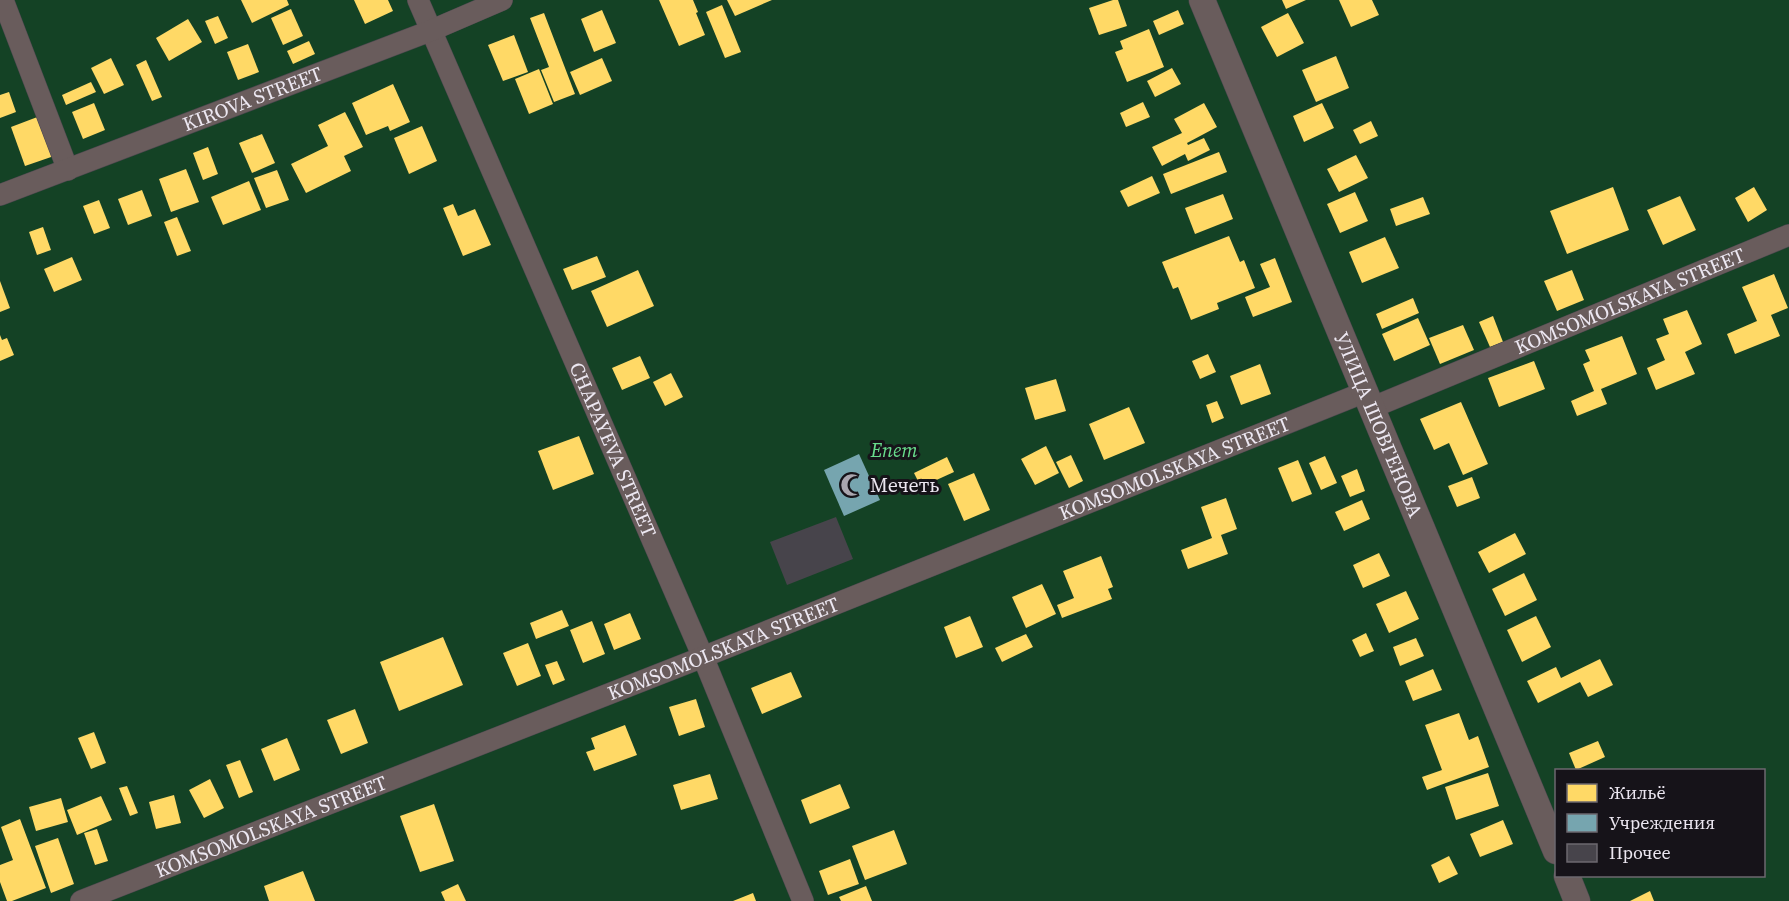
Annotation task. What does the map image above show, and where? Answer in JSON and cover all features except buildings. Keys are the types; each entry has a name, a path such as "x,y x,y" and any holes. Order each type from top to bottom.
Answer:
{"street":[{"path":"3,0 68,170"},
{"name":"CHAPAYEVA STREET","path":"418,0 703,657 803,901"},
{"name":"KIROVA STREET","path":"0,195 430,31 502,0"},
{"name":"УЛИЦА ШОВГЕНОВА","path":"1202,0 1555,846"},
{"name":"KOMSOMOLSKAYA STREET","path":"81,901 1789,236"},
{"path":"1567,877 1577,901"}],"green space":[{"name":"Enem","path":"0,0 1789,0 1789,901 0,901"}],"place":[{"name":"Мечеть","path":"852,485"}]}
